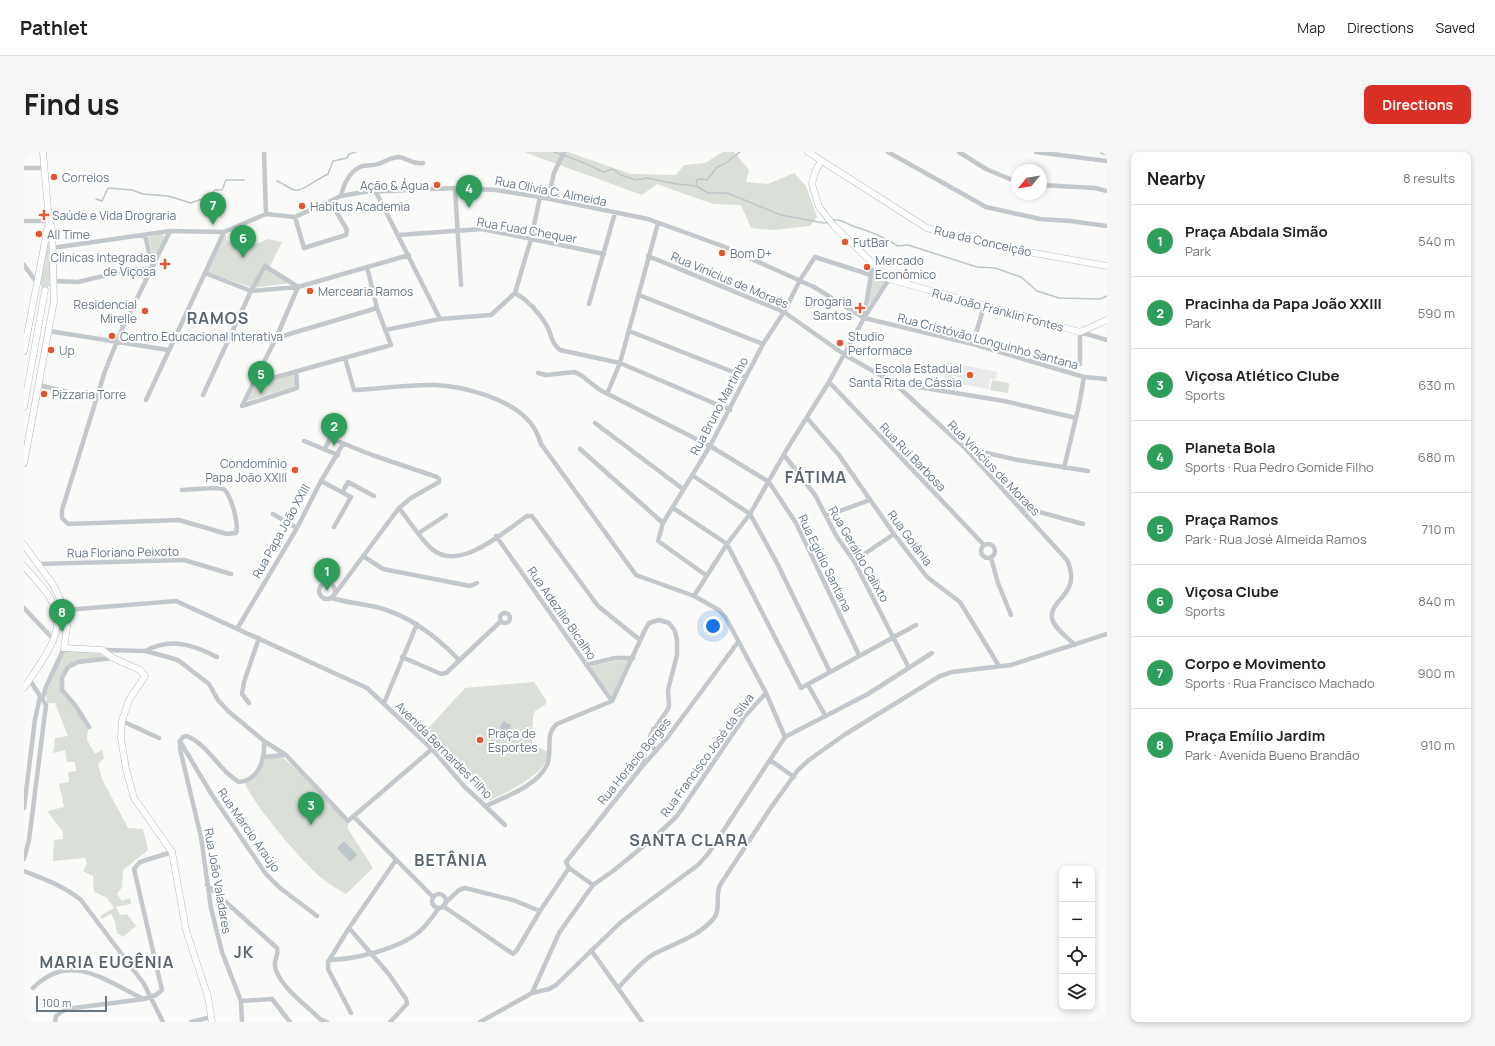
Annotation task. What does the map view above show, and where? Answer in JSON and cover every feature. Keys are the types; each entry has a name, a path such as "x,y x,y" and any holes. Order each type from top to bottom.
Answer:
{"street":[{"path":"24,463 54,301 52,229 49,221 43,152"},
{"path":"264,152 266,214"},
{"path":"548,199 554,173 564,152"},
{"name":"Rua da Conceição","path":"808,152 819,157 927,228 994,246 1107,266"},
{"path":"888,152 986,207 1040,219 1070,220 1107,226"},
{"path":"959,152 986,169 1011,180"},
{"path":"1036,152 1107,161"},
{"path":"1102,152 1107,154"},
{"path":"341,196 344,184 353,171 363,166 375,165 391,158 400,157 415,164 423,163"},
{"path":"694,596 727,544 750,514 829,382 864,318 889,279 834,226 819,207 812,184 819,157"},
{"path":"24,168 44,168"},
{"path":"1047,185 1107,190"},
{"path":"455,188 461,285"},
{"name":"Rua Olívia C. Almeida","path":"295,216 341,196 376,192 455,188 496,190 540,197 658,223 725,247 800,280"},
{"path":"376,192 440,319"},
{"path":"385,330 440,319 491,315 515,293 531,239 540,197"},
{"path":"52,245 170,231 224,232 266,214 295,216 304,248 346,235 347,230 330,201"},
{"path":"590,304 615,213"},
{"path":"24,221 49,221"},
{"path":"24,350 49,221"},
{"path":"607,394 620,363 658,223"},
{"name":"Rua Fuad Chequer","path":"398,235 482,229 604,254"},
{"path":"170,231 117,342 96,399 62,510 62,518 68,524 179,520 232,534 236,533 236,524 231,501 224,489 214,488 182,490"},
{"path":"146,400 224,232"},
{"path":"145,235 153,269"},
{"path":"44,242 50,240 52,245"},
{"path":"204,273 251,290 298,287 409,255"},
{"name":"Rua Vinícius de Moraes","path":"648,256 784,312 845,354 894,383 965,448 1067,560 1071,570 1072,582 1052,612 1052,620 1075,645"},
{"name":"Rua Bruno Martinho","path":"707,576 658,542 663,523 674,508 683,489 710,446 763,344 784,312 800,280 815,257 871,275"},
{"path":"864,318 872,264"},
{"path":"24,265 39,287 45,290"},
{"path":"203,395 251,290 266,266 298,287"},
{"path":"255,383 391,345 377,308 367,267"},
{"path":"53,282 78,282 133,269 153,269"},
{"name":"Rua João Franklin Fontes","path":"889,279 1107,340"},
{"name":"Rua Cristóvão Longuinho Santana","path":"800,280 864,318 973,344 1084,377 1107,379"},
{"path":"45,290 50,288 53,282"},
{"path":"296,372 297,388 242,406 255,383 298,287"},
{"path":"24,407 45,290"},
{"path":"515,293 534,308 548,329 554,345 560,350 620,363 730,410"},
{"path":"639,295 763,344"},
{"path":"973,344 984,306"},
{"path":"276,338 377,308"},
{"path":"1080,364 1080,332 1107,320"},
{"path":"49,331 168,350"},
{"path":"629,331 746,377"},
{"path":"344,358 354,390 435,385 470,391 504,403 526,417 536,429 541,444 636,575 694,596 719,610 726,618 766,693 786,737"},
{"path":"538,373 546,375 575,372 607,394 710,446 769,482"},
{"path":"1064,468 1084,377"},
{"name":"Rua Rui Barbosa","path":"829,382 984,545"},
{"path":"894,383 1004,401 1076,418"},
{"path":"39,386 96,399"},
{"name":"Rua Goiânia","path":"807,418 839,455 894,534 927,577 960,602 999,666"},
{"path":"595,423 683,489"},
{"path":"325,448 330,438 343,444 437,476 439,479 439,482 411,498 399,508 332,598"},
{"path":"304,441 338,454"},
{"name":"Rua Papa João XXIII","path":"237,629 297,528 321,481 343,444"},
{"path":"965,448 1064,468 1088,471"},
{"path":"580,449 663,523"},
{"name":"Rua Geraldo Calixto","path":"784,455 815,495 837,537 854,561 910,668"},
{"path":"692,475 750,514 778,563 830,672"},
{"path":"321,481 343,491 351,497 334,527"},
{"path":"343,491 348,482 374,496"},
{"name":"Rua Egídio Santana","path":"769,482 796,523 858,655"},
{"path":"826,516 870,500"},
{"path":"1018,506 1084,524"},
{"path":"399,508 436,552 451,556 472,553 527,516 532,516 598,606 640,640"},
{"path":"674,508 727,544 801,688 858,655 916,626"},
{"path":"273,514 297,528"},
{"path":"419,533 446,515"},
{"path":"854,561 894,534"},
{"name":"Rua Adezílio Bicalho","path":"496,536 612,702"},
{"name":"Rua Rui Barbosa","path":"991,544 994,547 995,552 991,558 987,558 981,554 981,549 984,545 991,544"},
{"path":"24,545 54,586 65,610 67,627 67,640 41,699 35,719 26,779 24,808"},
{"path":"363,556 383,569 470,586 477,583"},
{"path":"991,558 998,583 1012,615"},
{"name":"Rua Floriano Peixoto","path":"37,564 184,560 231,574"},
{"path":"24,566 48,594 57,612 58,629 54,640 24,688"},
{"path":"335,594 335,588 331,584 325,583 320,587 319,592 321,597 326,600 332,598 381,608 417,624 445,646 459,660"},
{"name":"Avenida Bernardes Filho","path":"65,610 176,601 367,688 432,749 464,786 505,825"},
{"path":"57,612 59,607 65,610"},
{"path":"24,608 54,640 64,648 146,651 178,660 209,684 218,700 228,711 264,741 286,756 348,821 432,749"},
{"path":"486,806 537,779 549,757 549,735 552,728 557,724 612,702 640,640 649,623 654,620 669,623 675,631 677,640 677,655 668,690 668,709 653,729 640,769"},
{"path":"402,657 441,674 446,673 501,621"},
{"path":"384,703 417,624"},
{"path":"618,988 653,955 695,934 716,917 717,892 720,885 794,777 809,760 822,749 932,680 952,672 1023,662 1107,634"},
{"path":"249,703 242,694 244,682 259,638"},
{"name":"Rua Horácio Borges","path":"442,905 513,954 569,868 566,864 568,859 640,769 668,738 738,642"},
{"path":"146,651 155,646 167,643 199,648 217,657"},
{"path":"102,650 113,658 140,670 145,676 129,700 122,721 121,738 126,769 134,798 172,852 186,930 208,997 212,1019 191,1022"},
{"path":"480,1022 532,993 549,989 556,985 621,922 698,865 708,854 786,737 825,715 868,694 932,653"},
{"path":"89,727 76,705 62,690 62,678 68,667 78,662 113,658"},
{"path":"586,665 614,658 633,658"},
{"path":"24,859 30,832 46,705 29,679"},
{"path":"808,685 825,715"},
{"name":"Rua Francisco José da Silva","path":"532,993 559,933 593,885 613,871 656,836 677,816 748,711 766,693"},
{"path":"122,721 159,738"},
{"path":"653,729 658,738 668,738"},
{"path":"180,741 183,737 187,736 200,743 220,763 231,777 240,782 255,775 264,757 264,741"},
{"name":"Rua João Valadares","path":"180,741 180,749 201,837 211,908 222,952 241,1001 242,1022"},
{"name":"Rua Márcio Araújo","path":"180,741 212,795 266,874 280,888 317,916"},
{"path":"647,744 657,750"},
{"path":"264,757 286,756"},
{"path":"770,760 794,777"},
{"path":"354,817 433,898"},
{"path":"55,1022 56,1016 66,1010 144,999 160,993 162,990 162,985 134,874 136,865 172,852"},
{"path":"351,1013 327,965 349,928 396,860"},
{"path":"569,868 593,885"},
{"path":"24,871 60,887 81,900 144,984 163,1022"},
{"path":"207,885 277,948 278,954 275,966 279,978 320,1019 327,1022"},
{"path":"330,960 346,959 371,953 402,942 420,931 442,905 459,890 465,888 513,900 540,912"},
{"path":"436,895 442,895 442,905 432,904 433,898 436,895"},
{"path":"349,928 388,973 406,999 407,1004 390,1022"},
{"path":"591,950 642,1022"},
{"path":"33,988 43,978 53,972 74,969 95,976 144,999"},
{"path":"241,1001 272,999 290,1022"}],"shaded area":[{"path":"524,152 568,152 631,174 676,175 684,165 705,163 723,152 734,152 749,170 746,182 768,184 794,173 806,186 817,217 810,226 773,230 751,228 741,205 713,204 657,184 642,195"},
{"path":"226,233 226,240 235,246 237,244 240,251 268,239 282,242 269,268 291,283 253,288 207,272"},
{"path":"162,234 165,237 154,261 148,237"},
{"path":"47,242 49,245 51,282 50,286 42,288 39,282"},
{"path":"873,269 885,281 870,304 868,303"},
{"name":"Escola Estadual Santa Rita de Cássia","path":"943,361 997,372 996,379 990,379 989,389 943,381 945,371 942,369"},
{"path":"293,374 295,386 247,401 255,386"},
{"path":"992,380 1009,383 1008,393 990,390"},
{"path":"64,649 101,653 105,658 78,661 61,676 61,690 74,705 88,728 87,740 95,754 102,750 104,758 98,764 102,779 128,828 143,829 148,850 123,870 122,887 117,894 122,901 130,898 131,904 116,907 120,915 127,914 136,926 123,937 117,933 115,921 111,914 102,919 100,916 114,908 106,897 94,892 93,876 83,871 87,863 85,858 53,861 54,840 63,839 63,832 47,811 64,807 59,784 69,782 68,772 76,771 75,762 67,762 65,750 53,753 55,738 68,736 55,703 47,703 46,694"},
{"path":"629,660 612,696 589,667 614,661"},
{"name":"Praça de Esportes","path":"534,682 546,700 546,704 535,711 533,717 532,744 548,752 546,760 541,768 525,782 489,801 422,735 465,688"},
{"path":"503,721 511,725 504,741 495,737"},
{"path":"282,757 306,778 348,822 348,829 373,868 346,894 331,885 315,872 292,848 268,819 245,783 256,776 266,759"},
{"path":"344,841 357,855 350,862 337,848"}],"waterway":[{"path":"277,181 294,190 302,189 328,174 333,161 347,158 349,154 356,152"},
{"path":"554,152 585,163 603,172 613,169 621,175 636,180 647,178 696,186 708,193 727,193 781,215 824,223 829,222"},
{"path":"696,186 697,180 707,180 717,167 724,164 740,152"},
{"path":"96,199 102,201 108,188 132,190 143,194 168,196 191,203 208,197 215,190 222,190 226,180 244,180"},
{"path":"832,220 842,221 873,233 898,246 908,245 977,267 995,268 1021,277 1037,291 1059,298 1100,299 1107,296"}],"place":[{"name":"Correios","path":"54,177"},
{"name":"Ação & Água","path":"437,185"},
{"name":"Habitus Academia","path":"302,206"},
{"name":"Planeta Bola","path":"469,208"},
{"name":"Saúde e Vida Drograria","path":"44,215"},
{"name":"Corpo e Movimento","path":"213,225"},
{"name":"All Time","path":"39,234"},
{"name":"FutBar","path":"845,242"},
{"name":"Bom D+","path":"722,253"},
{"name":"Viçosa Clube","path":"243,258"},
{"name":"Clínicas Integradas de Viçosa","path":"165,264"},
{"name":"Mercado Econômico","path":"867,267"},
{"name":"Mercearia Ramos","path":"310,291"},
{"name":"Drogaria Santos","path":"860,308"},
{"name":"Residencial Mirelle","path":"145,311"},
{"name":"Centro Educacional Interativa","path":"112,336"},
{"name":"Studio Performace","path":"840,343"},
{"name":"Up","path":"51,350"},
{"name":"Escola Estadual Santa Rita de Cássia","path":"970,375"},
{"name":"Pizzaria Torre","path":"44,394"},
{"name":"Praça Ramos","path":"261,394"},
{"name":"Pracinha da Papa João XXIII","path":"334,446"},
{"name":"Condomínio Papa João XXIII","path":"295,470"},
{"name":"Praça Abdala Simão","path":"327,591"},
{"name":"Praça Emílio Jardim","path":"62,632"},
{"name":"Praça de Esportes","path":"480,740"},
{"name":"Viçosa Atlético Clube","path":"311,825"}],"district":[{"name":"RAMOS","path":"218,318"},
{"name":"FÁTIMA","path":"816,477"},
{"name":"SANTA CLARA","path":"689,840"},
{"name":"BETÂNIA","path":"451,860"},
{"name":"JK","path":"244,952"},
{"name":"MARIA EUGÊNIA","path":"107,962"}]}
